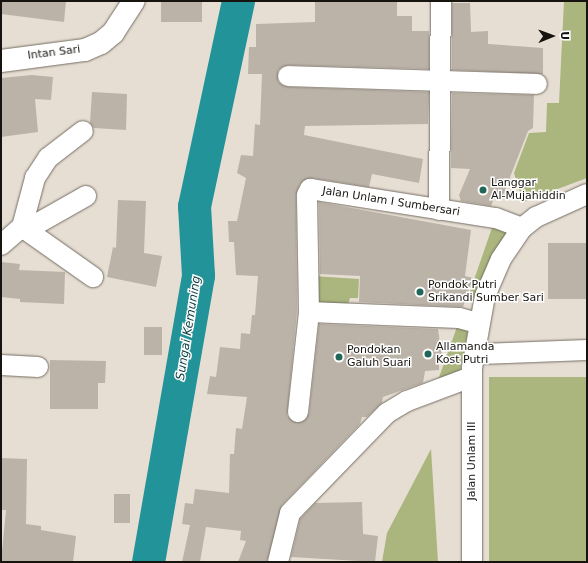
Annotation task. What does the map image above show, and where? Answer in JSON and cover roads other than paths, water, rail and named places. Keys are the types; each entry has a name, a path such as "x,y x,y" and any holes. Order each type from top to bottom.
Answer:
{"street":[{"name":"Intan Sari","path":"1,61 85,50 101,43 113,33 134,1"},
{"path":"439,210 441,1"},
{"path":"288,76 441,79 538,84"},
{"path":"24,229 35,178 42,166 83,131"},
{"name":"Jalan Unlam I Sumbersari","path":"298,412 309,312 307,195 310,189 496,218 522,228"},
{"path":"522,228 536,217 587,194"},
{"path":"1,245 24,229 86,196"},
{"name":"Jalan Unlam III","path":"472,562 475,364 478,323 494,273 522,228"},
{"path":"24,229 93,277"},
{"path":"309,312 459,318 478,323"},
{"path":"278,562 290,513 382,418 401,403 475,364 587,350"},
{"path":"1,365 38,367"}],"waterway":[{"name":"Sungai Kemuning","path":"148,562 198,275 194,206 238,1"}],"place":[{"name":"Langgar Al-Mujahiddin","path":"483,190"},
{"name":"Pondok Putri Srikandi Sumber Sari","path":"420,292"},
{"name":"Allamanda Kost Putri","path":"428,354"},
{"name":"Pondokan Galuh Suari","path":"339,357"}]}
